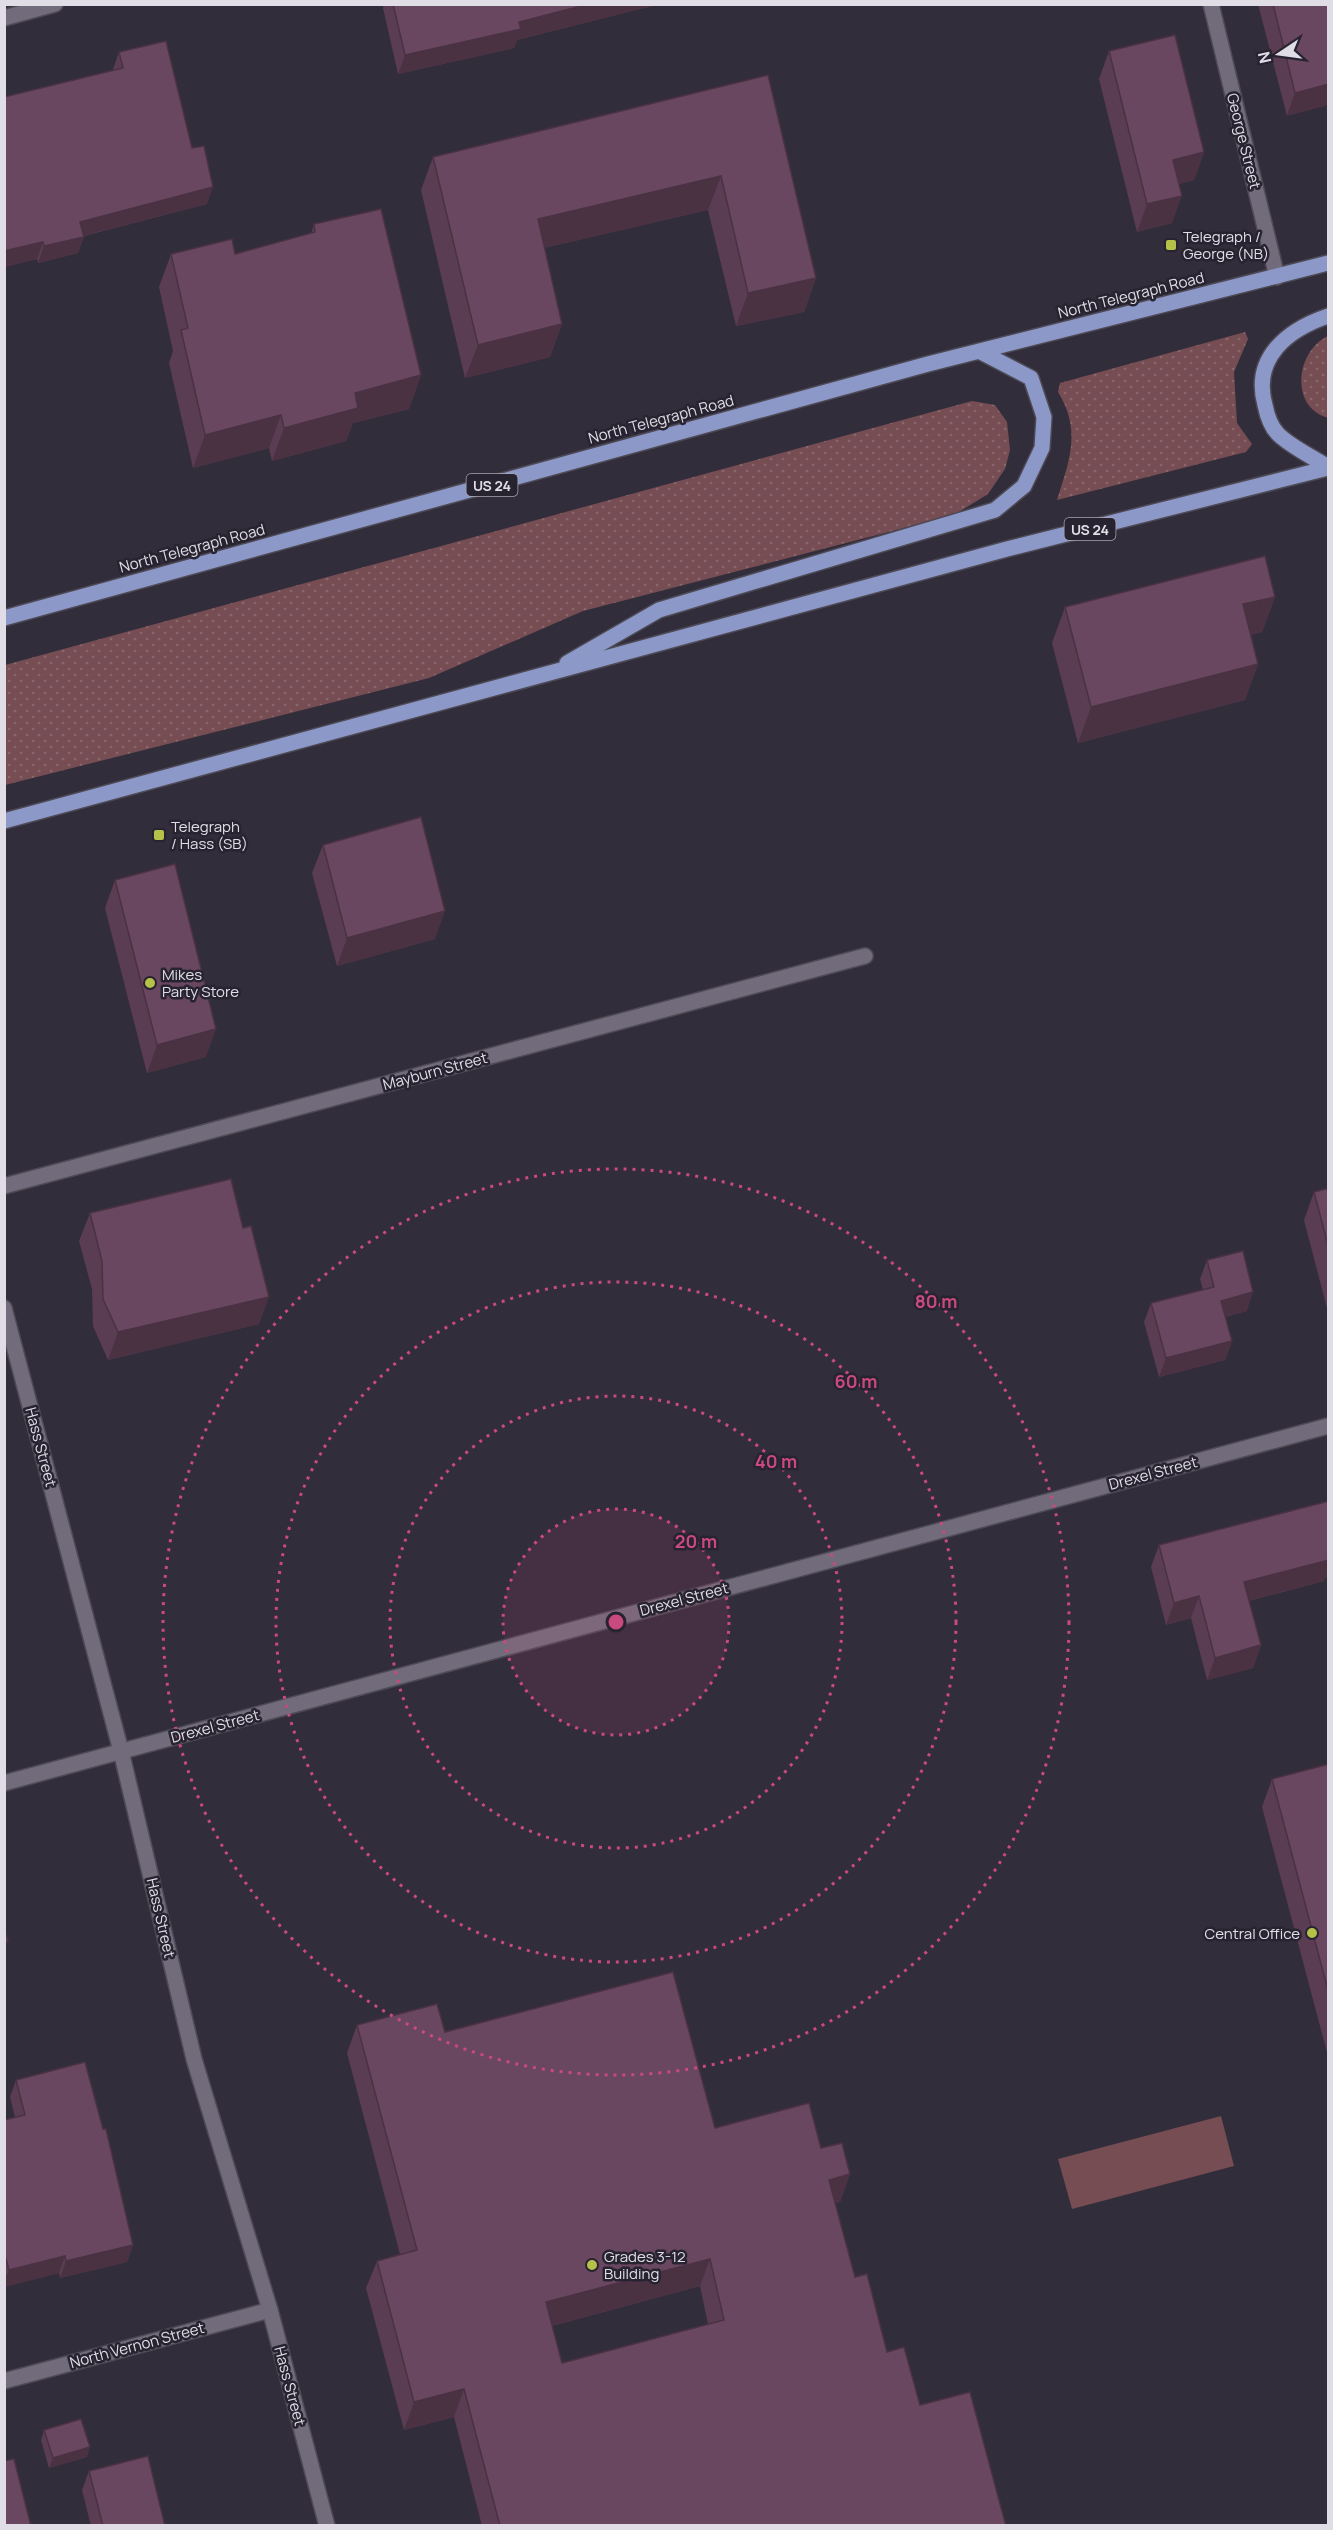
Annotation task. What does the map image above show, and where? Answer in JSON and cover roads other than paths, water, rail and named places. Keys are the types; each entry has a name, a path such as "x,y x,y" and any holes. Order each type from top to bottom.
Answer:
{"main road":[{"name":"North Telegraph Road","path":"4,618 979,351 1329,263"},
{"path":"1329,316 1291,333 1274,348 1263,367 1262,396 1268,417 1278,434 1329,468"},
{"path":"549,674 659,610 994,510 1024,486 1042,448 1044,417 1030,378 979,351"},
{"name":"US 24","path":"4,820 1007,549 1329,468"}],"street":[{"path":"4,18 55,4"},
{"name":"George Street","path":"1211,4 1277,277"},
{"name":"Mayburn Street","path":"4,1186 865,956"},
{"name":"Hass Street","path":"4,1308 121,1751 194,2059 270,2310 327,2526"},
{"name":"Drexel Street","path":"4,1783 1329,1426"},
{"name":"North Vernon Street","path":"4,2381 270,2310"}],"place":[{"name":"Telegraph / George (NB)","path":"1171,245"},
{"name":"Telegraph / Hass (SB)","path":"159,835"},
{"name":"Mikes Party Store","path":"150,983"},
{"name":"Central Office","path":"1312,1933"},
{"name":"Grades 3-12 Building","path":"592,2265"}]}
